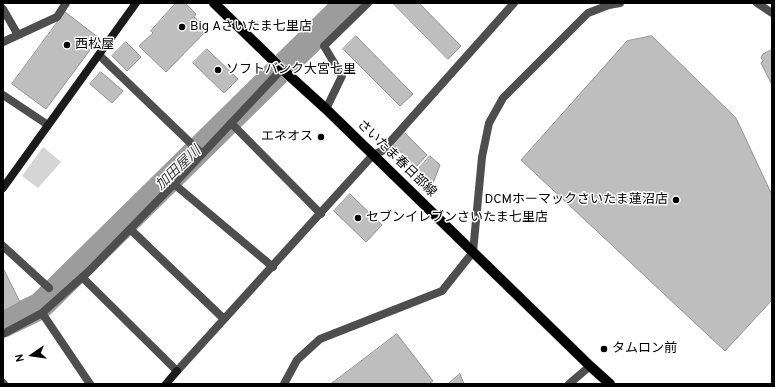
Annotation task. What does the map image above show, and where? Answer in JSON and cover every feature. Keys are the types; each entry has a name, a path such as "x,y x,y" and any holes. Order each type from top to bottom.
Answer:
{"main road":[{"name":"さいたま春日部線","path":"214,3 326,109 610,384"}],"street":[{"path":"3,42 56,17 66,3"},
{"path":"3,188 136,3"},
{"path":"326,109 342,76 324,46 368,3"},
{"path":"166,384 373,155 382,151 514,3"},
{"path":"284,384 297,360 320,339 442,291 473,252 482,157 489,123 503,98 588,13 609,5 620,3"},
{"path":"757,3 772,13"},
{"path":"3,9 18,35"},
{"path":"99,55 202,154"},
{"path":"3,334 42,313 82,277 174,184 282,69"},
{"path":"3,94 48,125"},
{"path":"231,124 321,214"},
{"path":"174,184 273,267"},
{"path":"130,229 224,319"},
{"path":"3,246 49,288"},
{"path":"82,277 177,371"},
{"path":"42,313 90,384"},
{"path":"569,384 590,366"}],"shaded area":[{"path":"43,147 61,162 38,188 22,176"}],"building":[{"path":"176,3 185,3 196,14 194,17 208,29 166,72 139,46 153,33 151,31"},
{"path":"393,3 419,3 461,46 448,59"},
{"path":"65,12 99,38 46,109 12,84"},
{"path":"356,36 413,94 400,106 343,49"},
{"path":"652,36 736,118 772,195 772,300 725,351 521,160 627,41"},
{"path":"126,42 141,57 127,71 112,56"},
{"path":"207,49 238,79 224,93 193,63"},
{"path":"772,50 772,85 761,63 763,61 761,57 763,54"},
{"path":"101,72 123,91 112,103 90,84"},
{"path":"405,133 427,155 416,167 393,145"},
{"path":"430,156 440,165 432,186 416,172"},
{"name":"セブンイレブンさいたま七里店","path":"350,194 382,225 366,242 334,211"},
{"path":"3,268 20,302 3,311"},
{"path":"397,334 433,381 429,384 331,384"},
{"path":"460,374 464,384 448,384"}],"waterway":[{"name":"加田屋川","path":"3,324 40,306 348,3"}],"place":[{"name":"Big Aさいたま七里店","path":"182,27"},
{"name":"西松屋","path":"67,45"},
{"name":"ソフトバンク大宮七里","path":"218,70"},
{"name":"エネオス","path":"321,137"},
{"name":"DCMホーマックさいたま蓮沼店","path":"676,200"},
{"name":"セブンイレブンさいたま七里店","path":"358,218"},
{"name":"タムロン前","path":"604,349"}]}
